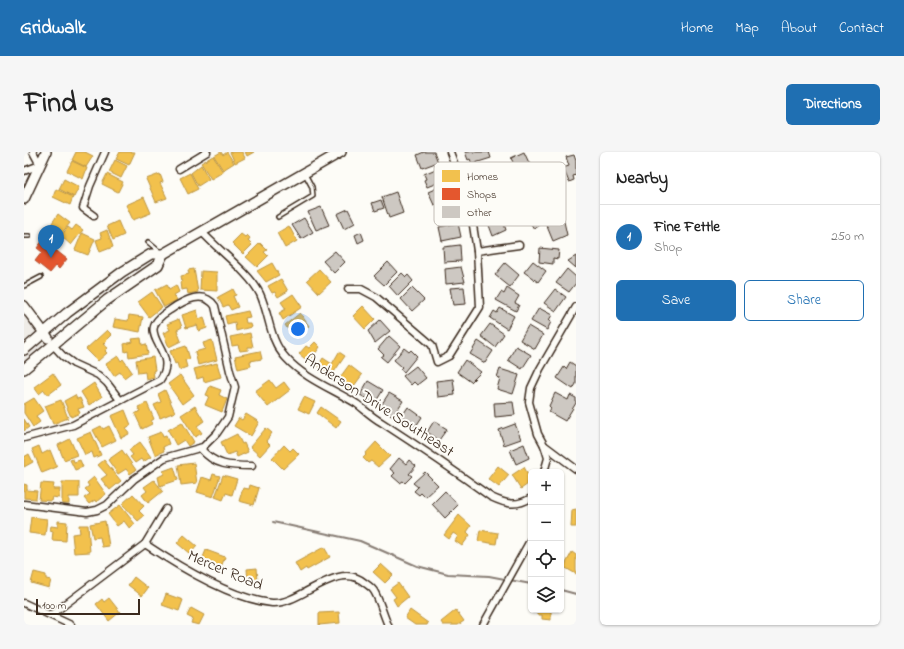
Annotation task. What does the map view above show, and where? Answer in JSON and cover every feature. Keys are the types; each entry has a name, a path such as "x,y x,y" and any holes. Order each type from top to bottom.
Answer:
{"main road":[{"path":"24,199 46,152"},
{"path":"24,350 122,272 151,254 163,254 337,153"},
{"path":"24,369 52,344 107,300 158,265 163,254"},
{"path":"24,307 52,344"}],"street":[{"path":"24,171 40,165 33,152"},
{"path":"94,216 83,208 90,186 105,152"},
{"path":"179,169 207,152"},
{"path":"450,152 454,162"},
{"path":"348,289 361,289 376,297 432,345 437,362 449,356 480,307 477,251 473,226"},
{"name":"Anderson Drive Southeast","path":"202,232 253,282 260,294 272,337 280,351 296,368 326,388 364,409 379,421 415,443 491,497 504,503 514,504 523,503 528,500"},
{"path":"477,251 519,244"},
{"path":"24,438 73,425 160,380 165,373 166,364 152,328 154,322 167,311 190,299 197,297 211,300 215,306 219,318 230,371 236,387 228,417 209,443 200,448 164,458 134,478 107,504 97,510 87,512 24,504"},
{"path":"545,469 548,458 532,417 529,402 531,388 576,307"},
{"path":"52,344 63,356 74,364 98,375 107,383 120,400"},
{"path":"544,445 576,469"},
{"path":"200,448 208,458 229,466 252,466"},
{"path":"51,615 145,544 166,509"},
{"path":"483,625 530,541"},
{"name":"Mercer Road","path":"145,544 186,571 238,594 269,602 278,603 292,598 338,576 349,576 361,580 374,590 388,625"},
{"path":"24,604 71,625"}],"lane":[{"path":"278,217 313,196 312,186 304,173"},
{"path":"24,236 29,236"},
{"path":"148,242 163,254"},
{"path":"24,286 41,277"}],"shaded area":[{"path":"24,302 53,351 24,374"}],"building: Homes":[{"path":"76,152 85,152 93,156 86,167 72,160"},
{"path":"120,152 135,152 129,165 116,159"},
{"path":"221,152 223,155 227,152 234,163 223,170 214,156"},
{"path":"230,152 242,152 245,158 235,163"},
{"path":"245,152 254,152 247,156"},
{"path":"213,156 223,172 211,179 201,163"},
{"path":"115,160 127,166 121,178 109,172"},
{"path":"72,161 87,168 83,179 67,171"},
{"path":"201,165 209,179 198,186 191,173"},
{"path":"190,173 198,189 188,194 180,178"},
{"path":"107,174 123,182 118,192 102,184"},
{"path":"160,174 163,182 160,183 167,198 156,202 146,179"},
{"path":"64,179 79,187 74,197 59,189"},
{"path":"56,189 73,197 70,205 53,197"},
{"path":"144,197 151,213 133,220 126,205"},
{"path":"58,214 70,223 61,234 50,226"},
{"path":"118,221 124,235 113,240 107,226"},
{"path":"76,225 83,230 71,245 61,236 68,227 72,230"},
{"path":"289,226 297,241 285,248 277,233"},
{"path":"107,230 113,247 100,252 96,240 102,238 100,233"},
{"path":"82,233 95,239 88,255 75,250"},
{"path":"241,234 245,237 247,235 250,238 248,241 252,245 243,254 232,243"},
{"path":"260,243 267,250 264,252 268,256 257,267 246,257"},
{"path":"272,263 279,275 266,282 257,271"},
{"path":"194,269 198,292 188,294 187,289 181,290 181,276 189,274 188,270"},
{"path":"319,269 331,282 319,293 307,280"},
{"path":"201,271 217,272 217,291 200,290"},
{"path":"281,279 288,291 278,297 275,292 272,293 268,286"},
{"path":"167,284 169,289 176,285 179,292 174,295 177,300 164,307 155,290"},
{"path":"233,289 236,295 233,296 238,307 231,310 228,305 223,307 218,297"},
{"path":"152,292 162,307 149,317 138,302"},
{"path":"293,294 302,307 283,320 279,313 286,309 281,302"},
{"path":"363,306 375,319 365,329 353,316"},
{"path":"197,310 199,319 204,317 207,328 199,331 197,325 186,328 182,315"},
{"path":"248,311 250,317 245,318 246,323 250,323 251,327 236,331 235,322 227,324 225,316"},
{"path":"300,313 309,326 293,337 285,325"},
{"path":"129,315 143,317 140,332 113,327 115,319 128,321"},
{"path":"179,319 182,327 177,330 181,341 169,347 163,333 170,330 167,324"},
{"path":"107,330 112,335 103,344 108,348 105,351 107,353 98,361 86,349"},
{"path":"250,333 253,347 248,347 248,350 240,351 238,345 232,346 230,337"},
{"path":"141,338 142,345 146,344 148,354 129,357 128,351 125,352 124,344 133,342 132,339"},
{"path":"212,340 217,360 198,365 195,352 205,349 203,343"},
{"path":"315,342 320,347 309,362 299,354 306,346 309,348"},
{"path":"186,346 190,359 185,360 187,367 179,370 170,351"},
{"path":"260,351 262,359 250,361 251,366 238,369 235,356"},
{"path":"339,352 345,356 332,375 318,366 323,358 332,364"},
{"path":"118,356 121,361 123,359 132,372 124,378 120,372 114,376 106,364"},
{"path":"153,357 155,370 153,371 154,377 146,379 145,372 138,373 136,360"},
{"path":"217,363 221,377 204,382 203,377 197,379 194,369"},
{"path":"349,365 362,375 351,390 338,380"},
{"path":"53,373 61,385 48,395 44,390 39,394 34,387"},
{"path":"180,375 194,395 182,404 168,384"},
{"path":"270,380 276,388 284,382 290,390 268,407 255,391"},
{"path":"94,383 102,397 89,405 81,392"},
{"path":"210,386 221,390 219,395 227,399 222,412 205,405 209,396 206,395"},
{"path":"165,390 175,412 160,418 154,405 161,402 158,394"},
{"path":"75,395 77,399 80,398 84,407 78,409 80,413 71,417 64,401"},
{"path":"304,397 315,402 309,414 298,409"},
{"path":"34,398 43,411 36,416 40,422 33,427 24,413 24,404"},
{"path":"61,400 68,418 53,424 45,406"},
{"path":"147,403 154,419 151,421 152,424 142,429 135,414 140,411 138,407"},
{"path":"195,406 204,421 197,426 202,433 195,437 181,415"},
{"path":"321,407 341,421 336,428 317,413"},
{"path":"125,410 131,425 126,428 129,434 121,438 111,416"},
{"path":"246,414 259,422 251,436 234,426 239,418 242,420"},
{"path":"24,419 29,427 24,431"},
{"path":"182,422 194,442 188,446 184,440 176,445 168,430"},
{"path":"101,426 103,429 109,426 116,440 102,447 93,430"},
{"path":"266,428 272,433 266,441 270,445 260,456 250,447"},
{"path":"91,432 101,455 94,458 92,452 85,455 77,438"},
{"path":"161,432 163,437 166,436 169,444 163,447 164,451 155,455 148,437"},
{"path":"237,434 242,444 244,443 248,452 237,457 235,452 227,455 221,442"},
{"path":"70,439 77,455 64,460 58,445"},
{"path":"140,442 151,457 143,462 141,459 135,463 130,457 133,455 129,450"},
{"path":"376,442 390,456 378,467 371,461 368,463 363,458"},
{"path":"284,445 290,451 293,448 299,454 283,469 272,458"},
{"path":"39,446 42,454 50,450 57,467 42,473 32,449"},
{"path":"122,450 136,470 130,474 126,469 118,474 108,460"},
{"path":"29,454 33,462 24,467 24,457"},
{"path":"73,459 74,462 80,460 83,467 75,470 70,460"},
{"path":"104,460 121,481 110,490 101,479 107,475 98,465"},
{"path":"194,463 197,483 181,485 178,465"},
{"path":"498,466 509,475 499,487 488,479"},
{"path":"174,467 178,480 160,486 158,477 164,474 163,471"},
{"path":"524,467 528,474 528,484 521,489 512,475"},
{"path":"213,474 220,476 213,497 197,492 202,477 211,480"},
{"path":"223,475 237,479 232,495 226,493 223,500 215,497"},
{"path":"94,477 106,494 96,502 95,500 89,504 84,498 90,494 85,489 89,486 87,483"},
{"path":"154,480 163,491 148,503 142,495 147,491 144,487"},
{"path":"62,482 79,482 79,497 69,497 69,504 62,504"},
{"path":"41,483 54,484 53,489 60,489 59,498 52,497 51,501 39,500"},
{"path":"24,484 27,485 27,490 37,491 36,499 24,498"},
{"path":"250,485 259,488 254,505 239,501 243,488 249,489"},
{"path":"133,494 144,506 139,511 144,516 138,521 122,504"},
{"path":"120,505 135,524 130,529 124,521 117,526 108,514"},
{"path":"576,509 576,527 571,527 572,510"},
{"path":"459,515 471,526 467,532 470,535 462,546 455,541 458,536 453,533 449,539 444,535"},
{"path":"31,517 47,519 45,535 29,533"},
{"path":"58,521 67,522 66,541 52,540 53,531 50,530 51,526 58,527"},
{"path":"105,521 109,546 102,547 100,537 93,538 90,524"},
{"path":"79,525 88,525 90,552 74,553 72,534 80,533"},
{"path":"480,530 498,533 496,544 478,541"},
{"path":"184,535 197,546 190,554 177,543"},
{"path":"324,547 330,557 307,570 306,568 300,572 295,563"},
{"path":"206,550 225,557 221,567 202,560"},
{"path":"572,552 576,555 576,574 564,567"},
{"path":"381,564 393,575 385,583 373,572"},
{"path":"257,568 258,582 248,583 247,569"},
{"path":"34,572 46,575 46,579 51,580 49,588 31,583"},
{"path":"134,577 148,588 142,596 128,585"},
{"path":"398,583 408,597 397,606 393,599 396,597 390,589"},
{"path":"166,594 183,600 179,611 162,605"},
{"path":"109,598 120,612 109,621 96,604 102,599 104,602"},
{"path":"191,608 204,615 199,625 191,623 193,619 187,616"},
{"path":"410,610 428,623 427,625 415,625 405,618"},
{"path":"456,610 464,621 458,625 443,625 441,622"},
{"path":"339,612 340,623 319,625 319,613"},
{"path":"537,613 551,613 551,620 542,619 542,615 537,615"}],"building: Shops":[{"path":"43,240 67,259 59,269 56,266 50,273 35,261 42,252 37,248"}],"building: Other":[{"path":"424,152 434,152 438,162 434,162 434,164 422,168 417,155"},
{"path":"465,152 489,152 491,158 478,162 471,162 470,159 468,160"},
{"path":"524,152 529,162 513,162 511,158"},
{"path":"574,155 576,161 576,175 573,176 574,180 569,182 566,175 566,167 569,166 566,157"},
{"path":"434,170 434,184 427,187 424,180 426,179 424,174"},
{"path":"434,189 434,205 428,192"},
{"path":"396,192 403,213 389,218 382,197"},
{"path":"381,200 384,208 375,211 372,203"},
{"path":"321,207 329,225 316,230 308,212"},
{"path":"348,209 355,223 344,229 337,214"},
{"path":"304,218 313,232 301,239 292,225"},
{"path":"459,226 461,237 442,241 439,227"},
{"path":"489,226 505,226 506,230 493,236"},
{"path":"547,226 565,226 567,235 553,241"},
{"path":"361,232 364,240 358,243 355,235"},
{"path":"460,245 461,261 444,262 443,247"},
{"path":"540,248 559,250 558,259 553,258 553,264 539,262"},
{"path":"335,251 345,262 334,273 323,261"},
{"path":"576,256 576,268 568,261"},
{"path":"533,261 546,271 538,282 524,272"},
{"path":"388,262 397,272 384,285 374,276"},
{"path":"505,263 519,275 510,287 495,275"},
{"path":"461,267 465,282 446,284 445,269"},
{"path":"567,269 576,277 576,283 569,292 556,283"},
{"path":"402,273 406,277 408,275 413,281 398,296 389,286"},
{"path":"464,287 466,304 453,305 450,288"},
{"path":"412,288 424,300 412,311 401,299"},
{"path":"507,288 519,296 515,303 519,305 516,311 496,300 501,292 504,294"},
{"path":"555,289 566,297 556,311 544,303"},
{"path":"500,308 514,316 507,329 490,318 494,311 497,313"},
{"path":"539,308 552,315 549,320 551,322 547,330 531,321"},
{"path":"380,320 390,331 375,343 368,331"},
{"path":"490,324 504,334 495,347 481,336"},
{"path":"528,326 543,335 535,349 520,340"},
{"path":"389,336 400,346 387,362 381,357 384,355 378,349"},
{"path":"478,341 493,351 485,363 470,354"},
{"path":"516,346 531,355 522,369 508,360"},
{"path":"404,348 409,352 411,350 417,356 404,372 400,369 402,367 394,360"},
{"path":"465,360 481,372 471,382 457,372"},
{"path":"570,362 576,366 576,384 573,389 557,378 564,367 566,369"},
{"path":"416,366 426,378 417,385 414,382 411,385 403,376"},
{"path":"500,369 519,375 513,394 497,389 500,378 497,377"},
{"path":"453,379 455,395 438,397 436,381"},
{"path":"368,381 383,390 375,403 360,395"},
{"path":"389,393 403,401 393,416 380,407"},
{"path":"555,393 568,400 570,395 576,398 576,403 565,421 549,412 551,408 549,406"},
{"path":"513,402 515,415 495,417 494,403"},
{"path":"408,407 422,417 414,429 406,423 408,420 402,416"},
{"path":"434,421 447,429 439,440 427,432"},
{"path":"515,424 521,439 504,445 499,430"},
{"path":"524,444 529,458 516,464 510,450"},
{"path":"399,458 406,464 409,460 416,466 409,474 412,476 405,483 403,481 400,483 392,476 395,473 390,469"},
{"path":"425,472 438,485 425,497 421,493 419,495 414,491 418,487 413,483"},
{"path":"445,491 458,505 445,518 432,504"}],"waterway":[{"path":"273,522 360,541 417,566 448,574 489,576 528,583"},
{"path":"564,591 576,594"}],"place":[{"name":"Fine Fettle","path":"51,258"}]}
